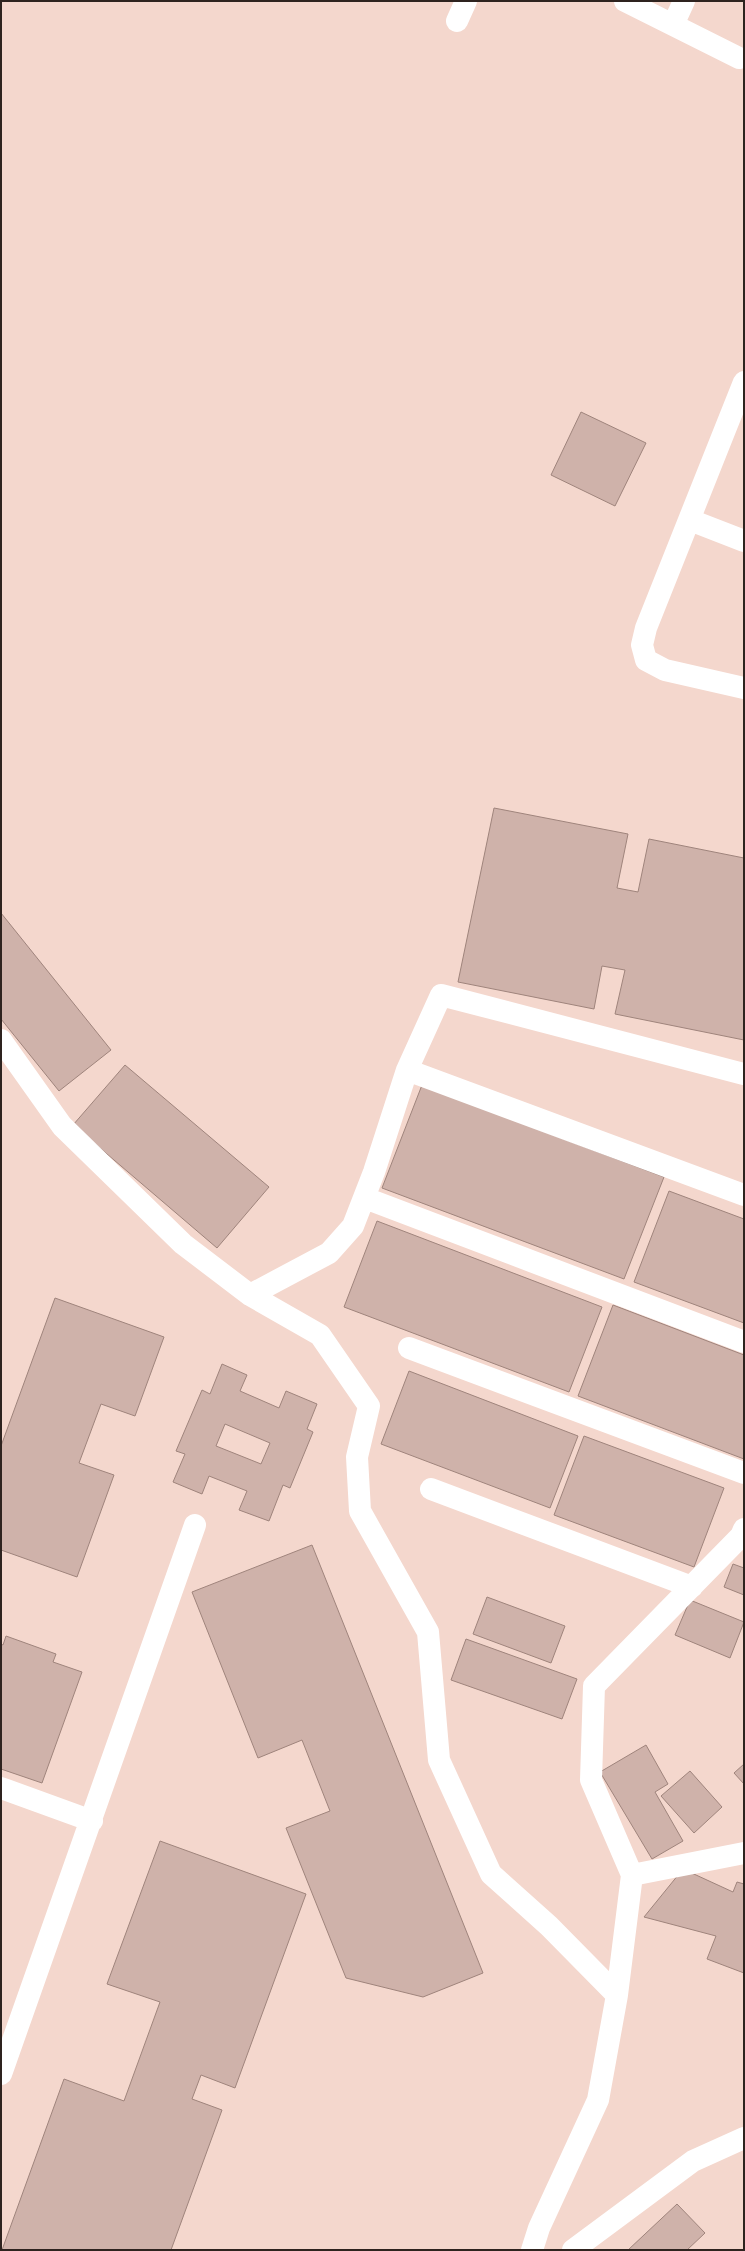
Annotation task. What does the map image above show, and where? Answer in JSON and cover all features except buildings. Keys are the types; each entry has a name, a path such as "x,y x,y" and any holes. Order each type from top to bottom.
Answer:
{"street":[{"path":"457,21 466,1"},
{"path":"625,1 739,58"},
{"path":"673,25 684,1"},
{"path":"744,382 646,628 642,645 646,660 666,670 744,688"},
{"path":"690,520 744,541"},
{"path":"250,1295 330,1253 352,1226 365,1198 407,1070 441,995 744,1074"},
{"path":"1,1040 62,1126 183,1244 250,1295 320,1335 369,1406 356,1457 360,1511 428,1632 439,1760 491,1874 549,1926 617,1995"},
{"path":"407,1070 744,1195"},
{"path":"365,1198 744,1342"},
{"path":"410,1348 744,1473"},
{"path":"431,1489 692,1587"},
{"path":"1,2074 92,1821 195,1525"},
{"path":"532,2250 540,2228 598,2100 617,1995 632,1876 591,1780 594,1686 741,1536 744,1529"},
{"path":"1,1788 92,1821"},
{"path":"632,1876 744,1853"},
{"path":"573,2250 692,2161 744,2138"}]}
